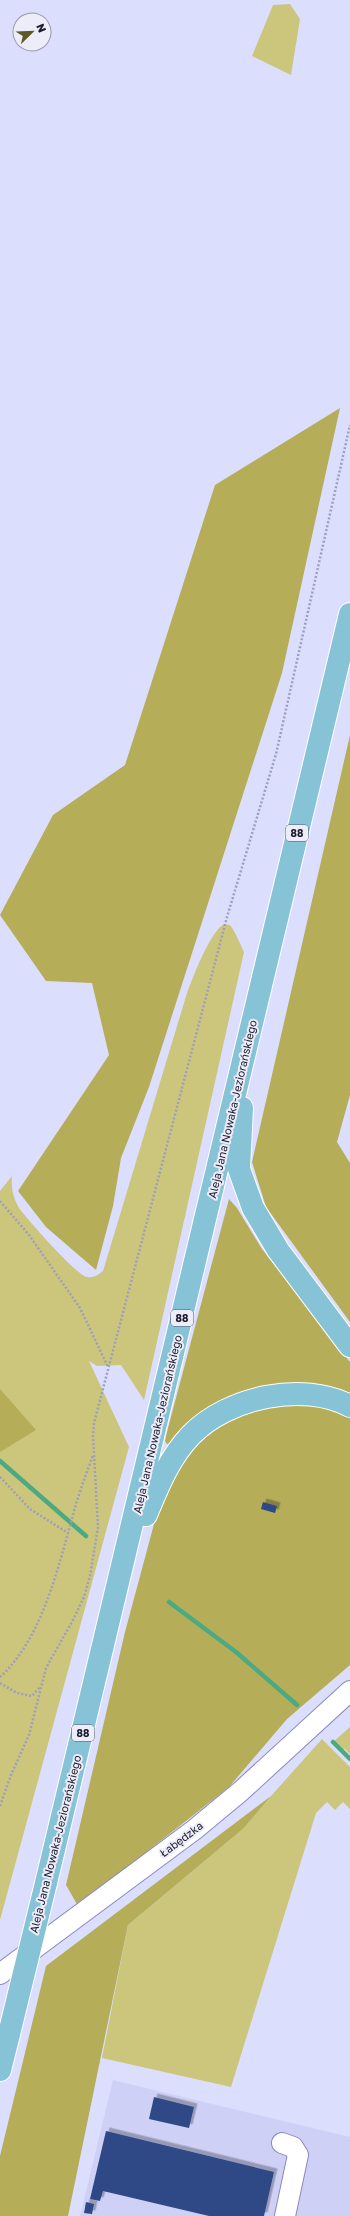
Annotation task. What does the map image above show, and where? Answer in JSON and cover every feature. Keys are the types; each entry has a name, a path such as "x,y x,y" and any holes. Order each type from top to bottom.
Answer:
{"main road":[{"name":"Aleja Jana Nowaka-Jeziorańskiego","path":"0,2070 4,2038 46,1883 119,1583 350,614"},
{"path":"245,1053 239,1169 253,1208 278,1250 350,1346"},
{"path":"119,1583 162,1476 178,1450 192,1434 233,1406 274,1396 302,1392 324,1397 350,1406"}],"street":[{"name":"Łabędzka","path":"0,1974 194,1830 241,1791 350,1691"},
{"path":"282,2142 293,2147 298,2155 284,2216"}],"path":[{"path":"0,1806 11,1775 29,1735 46,1668 84,1598 90,1576 98,1527 94,1422 229,910 276,754 350,425"},
{"path":"0,1201 29,1235 80,1308 109,1368"},
{"path":"0,1677 34,1631 56,1578 68,1534 94,1453"},
{"path":"0,1477 30,1509 68,1534"},
{"path":"0,1683 17,1693 32,1696 42,1685"}],"shaded area":[{"path":"290,4 300,19 291,75 252,56 273,5"},
{"path":"340,408 282,673 149,1087 121,1158 113,1206 96,1270 46,1227 18,1191 109,1055 92,983 46,981 0,915 53,815 125,765 215,485"},
{"path":"350,735 350,1095 337,1142 350,1163 350,1322 266,1207 252,1162"},
{"path":"224,924 230,925 244,952 144,1400 121,1365 97,1366 89,1361 129,1447 0,1920 0,1191 12,1176 13,1192 19,1208 52,1246 73,1267 87,1277 96,1276 103,1271 187,993 208,945 213,936"},
{"path":"229,1199 237,1208 262,1249 350,1362 350,1392 346,1399 311,1388 168,1445 165,1441 168,1428"},
{"path":"0,1389 36,1430 0,1452"},
{"path":"307,1404 337,1411 350,1417 350,1665 287,1719 229,1787 78,1906 66,1885 125,1632 161,1498 186,1452 220,1424 245,1411 270,1405"},
{"path":"350,1727 350,1754 345,1749 341,1749 333,1742"},
{"path":"322,1739 350,1767 350,1809 343,1802 335,1810 327,1802 316,1813 231,2087 102,2058 128,1925 244,1828"},
{"path":"271,1796 244,1828 128,1925 68,2216 0,2216 0,2156 46,1966"},
{"path":"113,2080 350,2137 350,2216 80,2216"}],"building":[{"path":"263,1502 277,1506 275,1513 261,1509"},
{"path":"154,2097 194,2107 189,2128 149,2119"},
{"path":"106,2131 274,2172 264,2216 209,2216 103,2191 100,2201 90,2199"},
{"path":"86,2202 94,2204 92,2214 84,2213"}],"waterway":[{"path":"0,1461 86,1536"},
{"path":"169,1602 236,1652 297,1705"},
{"path":"333,1742 350,1759"}]}
